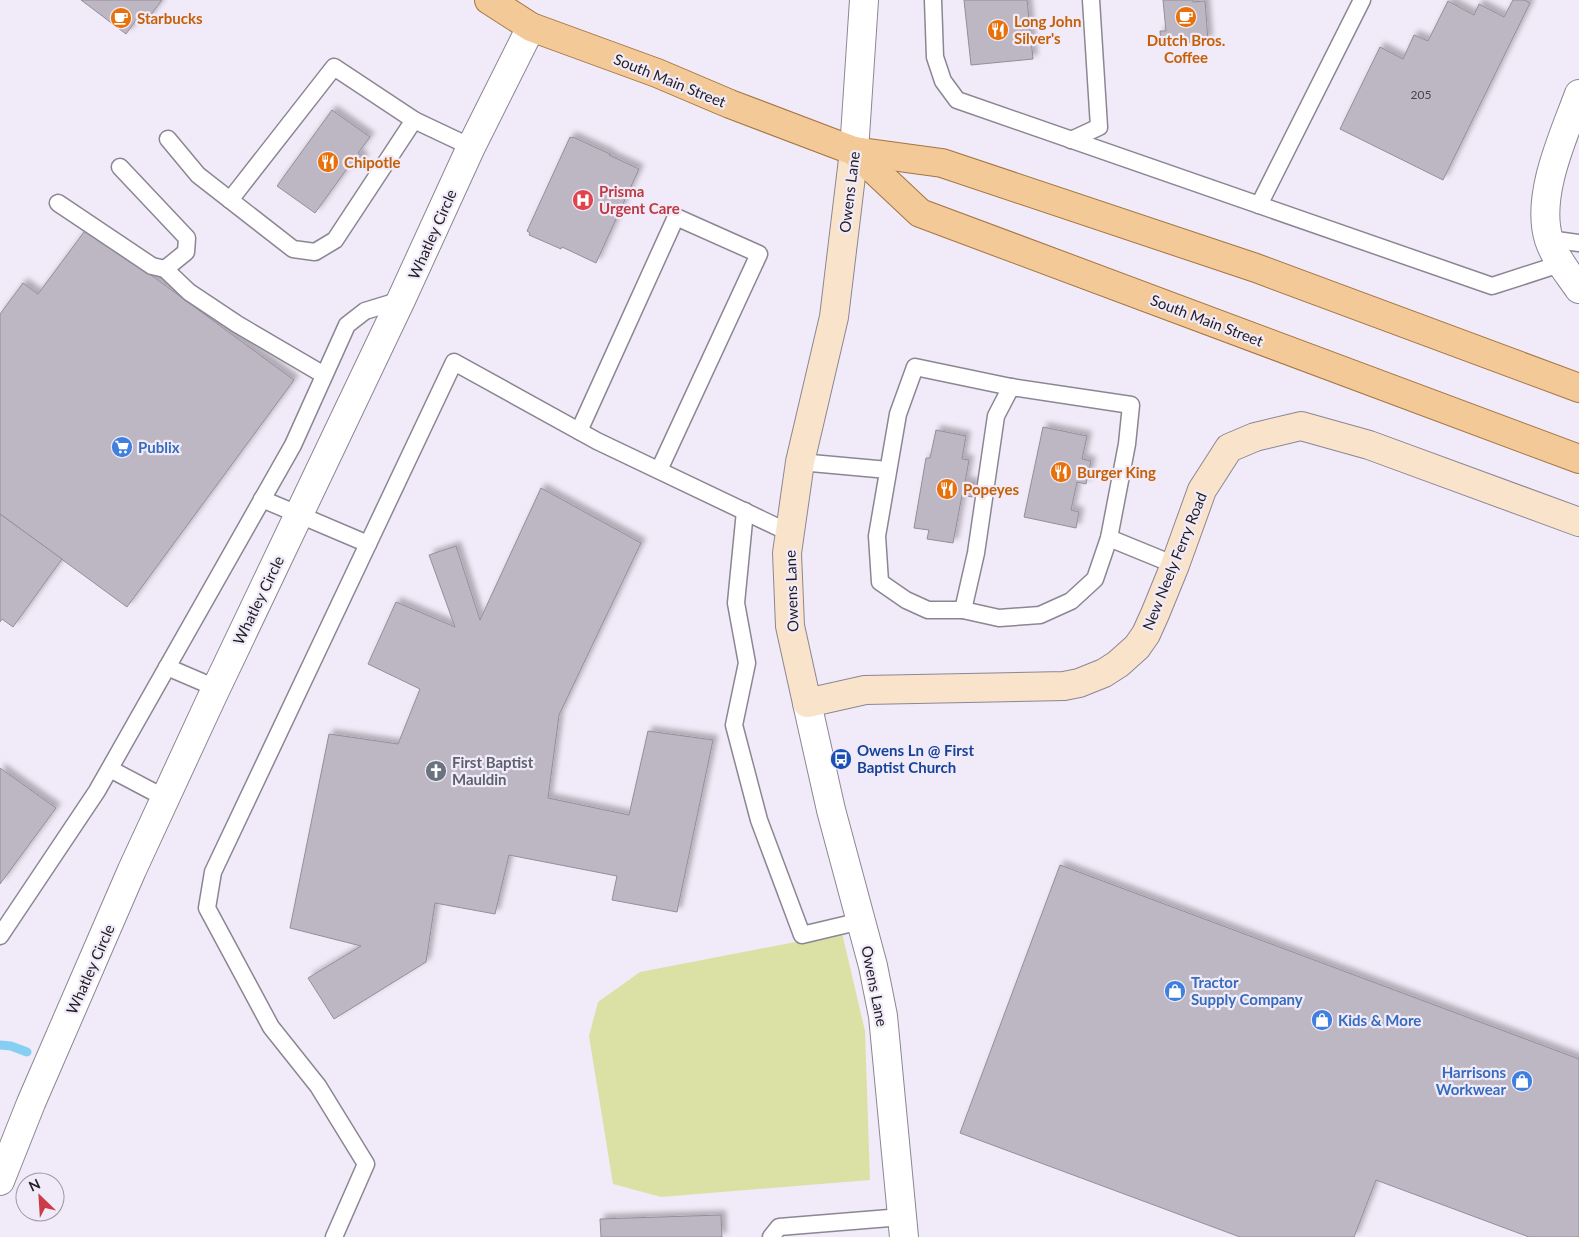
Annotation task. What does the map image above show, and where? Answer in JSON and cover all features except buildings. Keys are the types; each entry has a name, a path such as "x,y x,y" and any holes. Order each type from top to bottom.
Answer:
{"main road":[{"name":"South Main Street","path":"489,0 531,27 657,73 730,104 854,151 942,163 1256,268 1579,388"},
{"name":"South Main Street","path":"854,151 920,212 1579,459"}],"street":[{"name":"Owens Lane","path":"864,0 854,151 834,317 800,462 787,553 790,626 831,810 873,966 883,1016 903,1227"},
{"name":"Whatley Circle","path":"0,1181 31,1103 165,798 401,300 471,147 531,27"},
{"path":"1579,94 1549,178 1545,208 1548,239 1560,264 1579,289"},
{"name":"New Neely Ferry Road","path":"807,703 865,690 1064,686 1080,683 1111,669 1137,647 1149,627 1175,565 1202,490 1229,448 1255,437 1301,426 1369,445 1579,522"}],"lane":[{"path":"932,0 935,57 943,81 957,100 1492,286 1560,264"},
{"path":"1071,140 1099,127 1090,0"},
{"path":"1259,205 1362,0"},
{"path":"230,200 334,67 414,120 471,147"},
{"path":"168,139 198,175 293,249 315,252 335,240 414,120"},
{"path":"120,166 187,238 186,252 165,269"},
{"path":"58,203 152,266 165,269 190,292 237,324 324,375"},
{"path":"579,431 676,217 759,254 659,470"},
{"path":"1548,239 1579,243"},
{"path":"0,936 110,769 292,445 347,325 365,311 401,300"},
{"path":"334,1237 366,1164 318,1086 271,1027 207,908 213,872 454,362 579,431 790,533"},
{"path":"915,367 1011,387 1131,405 1127,444 1108,538 1095,579 1071,601 1040,615 999,618 963,610 928,610 906,600 880,582 876,536 898,414 915,367"},
{"path":"963,610 976,553 996,416 1011,387"},
{"path":"800,462 888,470"},
{"path":"262,499 368,544"},
{"path":"745,511 736,603 747,663 734,725 759,820 802,935 861,921"},
{"path":"1108,538 1175,565"},
{"path":"167,667 216,688"},
{"path":"110,769 165,798"},
{"path":"771,1237 779,1227 828,1230 903,1227"}],"green space":[{"path":"842,933 865,1031 870,1180 661,1197 613,1184 589,1036 598,1002 640,972"}],"waterway":[{"path":"0,1045 11,1046 27,1052"}],"place":[{"name":"Dutch Bros. Coffee","path":"1186,17"},
{"name":"Starbucks","path":"121,18"},
{"name":"Long John Silver's","path":"998,30"},
{"name":"Chipotle","path":"328,162"},
{"name":"Prisma Urgent Care","path":"583,200"},
{"name":"Publix","path":"122,447"},
{"name":"Burger King","path":"1061,472"},
{"name":"Popeyes","path":"947,489"},
{"name":"Owens Ln @ First Baptist Church","path":"841,759"},
{"name":"First Baptist Mauldin","path":"436,771"},
{"name":"Tractor Supply Company","path":"1175,991"},
{"name":"Kids & More","path":"1322,1020"},
{"name":"Harrisons Workwear","path":"1522,1081"}]}
